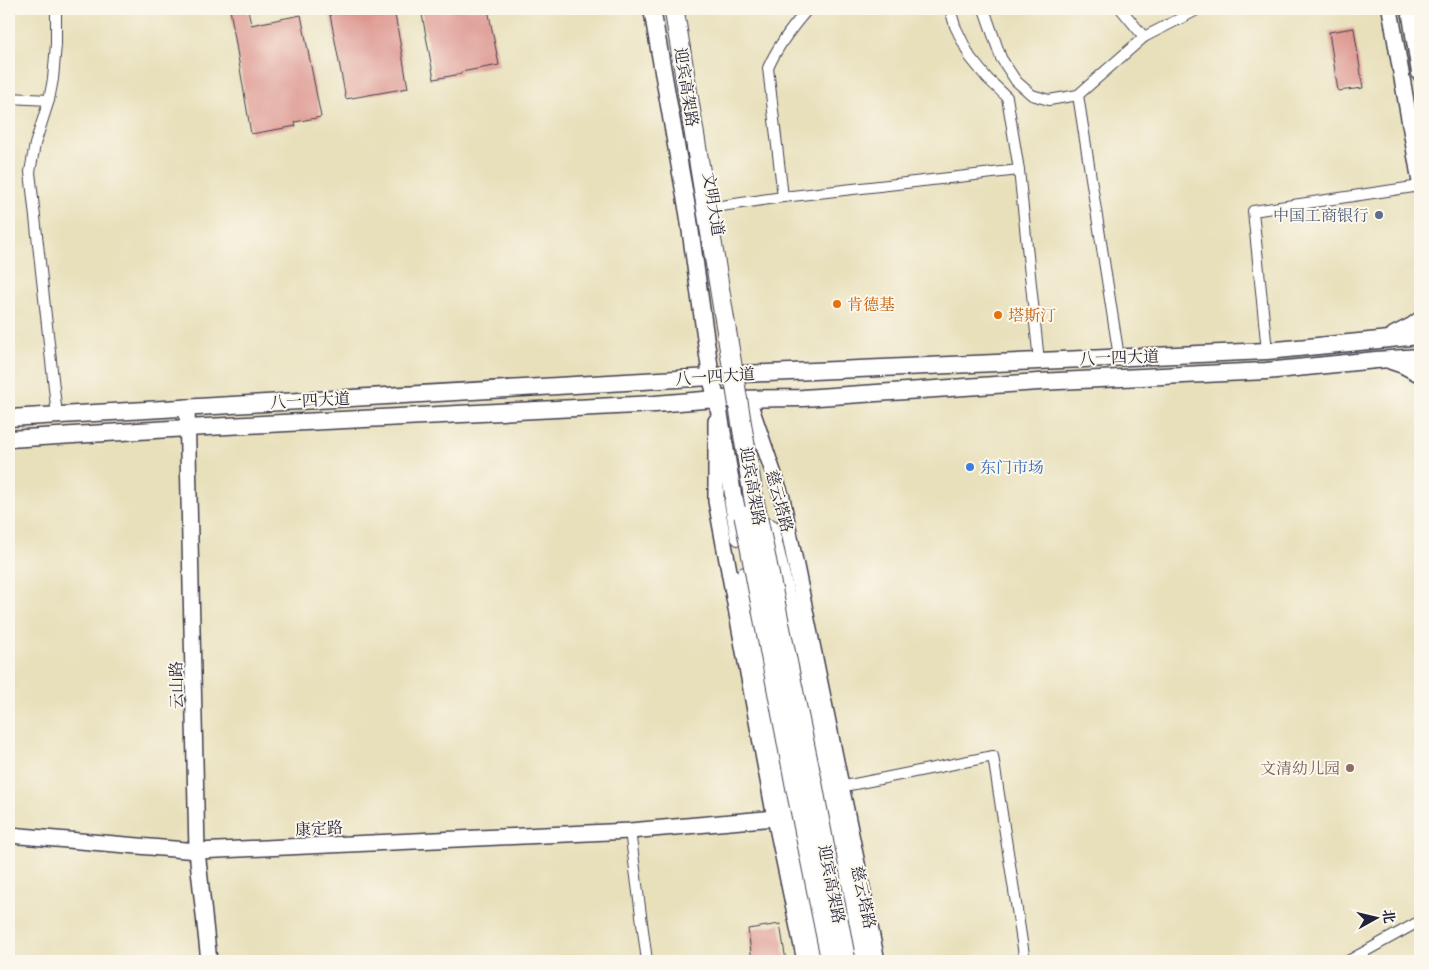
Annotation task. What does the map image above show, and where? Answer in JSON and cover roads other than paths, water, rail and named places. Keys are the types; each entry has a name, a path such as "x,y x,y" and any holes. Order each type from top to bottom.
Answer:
{"highway":[{"name":"迎宾高架路","path":"662,9 697,212 742,503 796,790 831,961"},
{"name":"迎宾高架路","path":"674,9 754,500 813,785 846,961"},
{"path":"734,500 783,794 820,961"},
{"path":"762,500 829,781 866,961"}],"main road":[{"name":"文明大道","path":"652,9 688,213 711,377 716,399"},
{"name":"文明大道","path":"682,9 742,374 748,399"},
{"path":"1410,9 1420,73"},
{"path":"1371,340 1402,331 1420,320"},
{"name":"八一四大道","path":"9,418 742,374 1267,351 1420,336"},
{"name":"八一四大道","path":"9,439 655,404 716,399 803,398 1038,382 1266,370 1420,357"},
{"path":"1376,360 1396,363 1420,374"},
{"path":"716,399 824,961"},
{"name":"慈云塔路","path":"748,399 750,427 762,500 860,961"}],"street":[{"path":"56,9 53,79 49,100 35,144 30,172 57,416"},
{"path":"783,197 768,68 787,34 808,9"},
{"path":"950,9 955,26 970,57 1006,97 1019,170 1039,361"},
{"path":"984,9 1000,58 1016,81 1032,95 1049,100 1078,95 1144,37 1195,11"},
{"path":"1121,9 1144,37"},
{"path":"1267,351 1253,212 1420,184 1390,9"},
{"path":"1078,95 1119,357"},
{"path":"9,98 49,100"},
{"path":"714,208 783,197 1019,170"},
{"path":"716,399 716,501 775,818 805,961"},
{"name":"慈云塔路","path":"748,399 782,498 877,961"},
{"name":"云山路","path":"187,407 197,851 209,961"},
{"path":"840,787 993,756 1025,961"},
{"name":"康定路","path":"9,835 197,851 630,831 775,818"},
{"path":"630,831 647,961"},
{"path":"1348,961 1420,921"}],"place":[{"name":"中国工商银行","path":"1379,215"},
{"name":"肯德基","path":"837,304"},
{"name":"塔斯汀","path":"998,315"},
{"name":"东门市场","path":"970,467"},
{"name":"文清幼儿园","path":"1350,768"}]}
